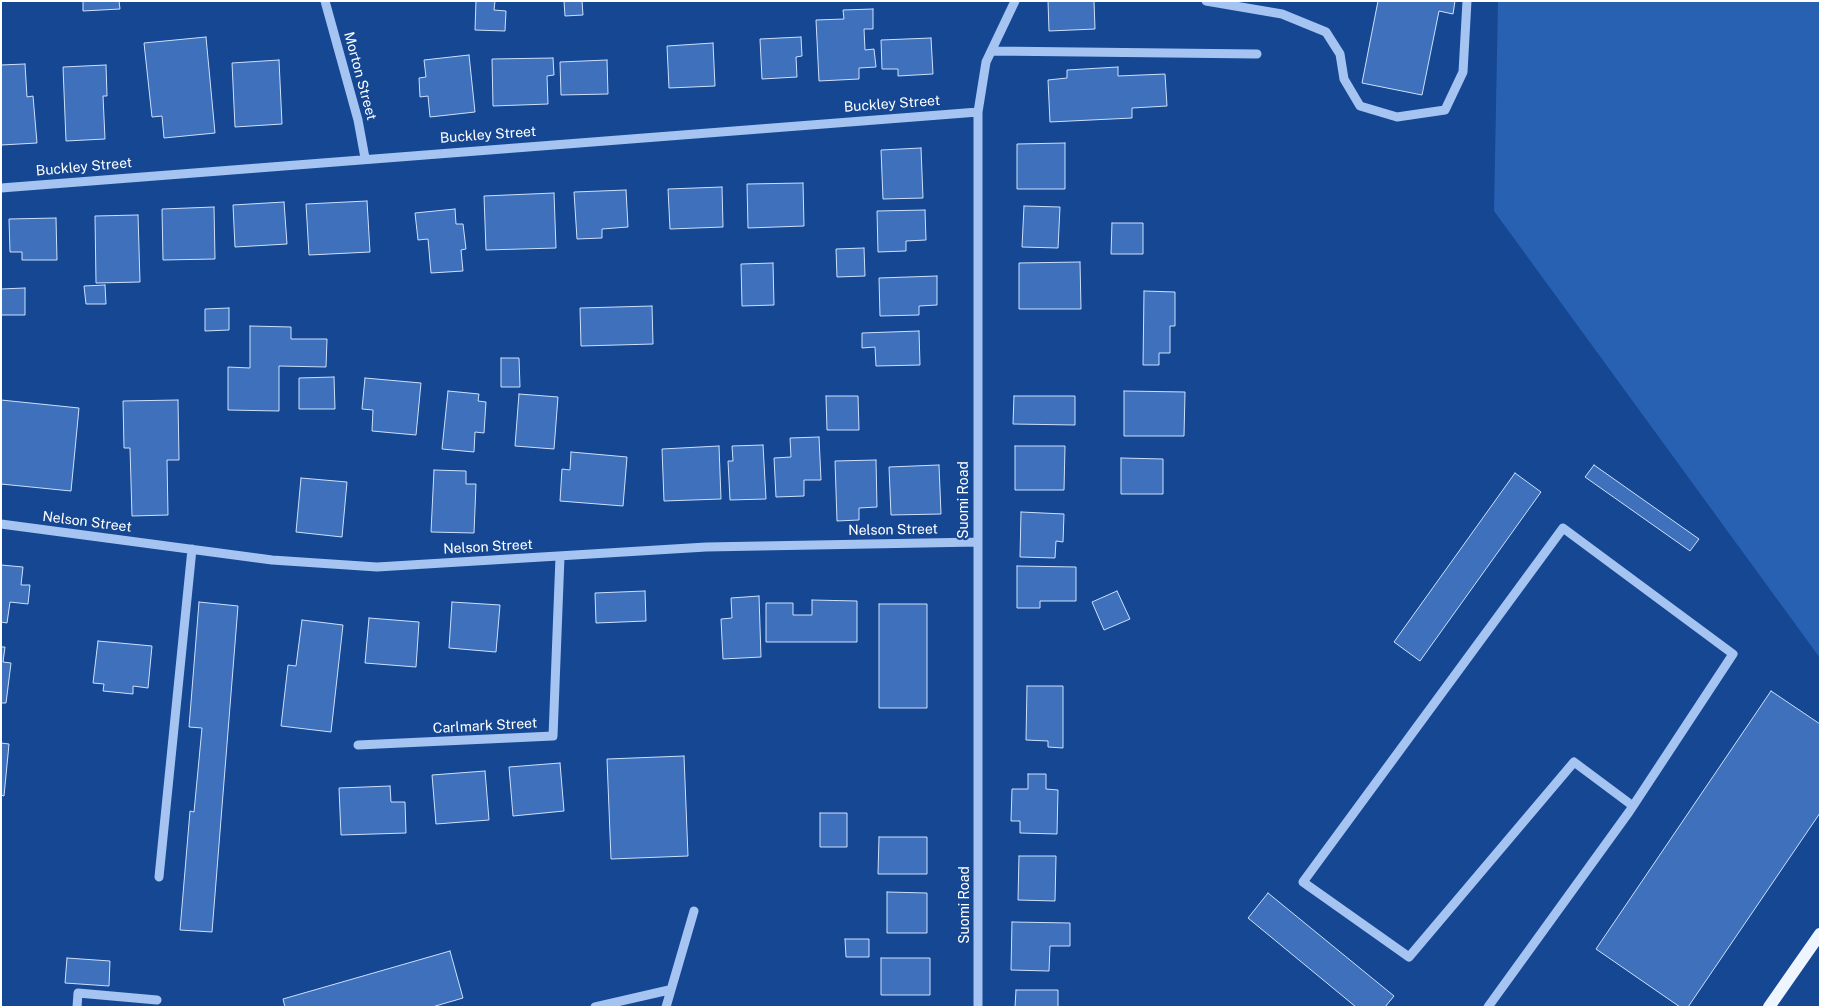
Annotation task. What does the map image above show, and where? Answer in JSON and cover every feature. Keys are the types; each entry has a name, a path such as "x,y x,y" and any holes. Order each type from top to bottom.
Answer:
{"main road":[{"path":"1769,1007 1820,934"}],"street":[{"name":"Morton Street","path":"325,1 358,120 365,158"},
{"name":"Suomi Road","path":"978,1007 978,112 986,62 1015,1"},
{"path":"1206,1 1282,14 1326,32 1340,54 1344,79 1360,106 1397,117 1445,110 1463,72 1467,1"},
{"path":"992,51 1256,54"},
{"name":"Buckley Street","path":"1,188 365,158 978,112"},
{"name":"Nelson Street","path":"1,524 272,560 377,567 706,547 978,542"},
{"path":"1488,1007 1632,806 1733,654 1563,528 1303,882 1408,957 1574,762 1632,806"},
{"path":"159,876 192,549"},
{"name":"Carlmark Street","path":"358,745 554,736 560,556"},
{"path":"666,1007 668,990 694,911"},
{"path":"595,1007 668,990"},
{"path":"77,1007 78,993 157,1000"}],"shaded area":[{"path":"1498,1 1820,1 1820,658 1494,211"}],"building":[{"path":"83,1 119,1 120,9 83,11"},
{"path":"476,1 495,1 494,10 506,11 505,31 475,30"},
{"path":"564,1 582,1 583,15 565,16"},
{"path":"1048,1 1094,1 1095,29 1049,31"},
{"path":"1378,1 1455,1 1453,14 1439,11 1422,95 1362,83"},
{"path":"873,9 873,29 864,29 865,50 874,49 876,67 859,68 859,79 819,81 816,20 844,19 843,10"},
{"path":"206,37 215,133 164,138 162,116 152,117 144,43"},
{"path":"801,37 802,56 796,57 797,77 762,79 760,39"},
{"path":"931,38 933,74 898,76 898,69 882,69 881,40"},
{"path":"713,43 715,86 669,88 667,46"},
{"path":"469,55 475,112 430,117 428,96 420,97 419,78 426,77 424,60"},
{"path":"553,58 554,75 547,76 548,104 493,106 492,59"},
{"path":"279,60 282,124 235,127 232,63"},
{"path":"607,60 608,94 561,95 560,62"},
{"path":"25,64 27,97 33,96 37,143 1,145 1,65"},
{"path":"106,65 107,96 103,96 105,139 66,141 63,67"},
{"path":"1118,67 1118,76 1165,74 1167,106 1132,108 1132,118 1050,122 1048,80 1067,78 1067,70"},
{"path":"1065,143 1065,189 1017,189 1017,144"},
{"path":"921,148 923,198 883,199 881,150"},
{"path":"803,183 804,226 748,228 747,184"},
{"path":"722,187 723,227 670,229 668,189"},
{"path":"626,190 628,227 602,229 602,238 577,239 574,192"},
{"path":"554,193 556,248 486,250 484,196"},
{"path":"367,201 370,252 309,255 306,204"},
{"path":"284,202 287,244 235,247 233,205"},
{"path":"1024,206 1060,207 1058,248 1022,247"},
{"path":"214,207 215,259 163,260 162,209"},
{"path":"455,209 456,224 463,224 466,249 461,250 463,271 431,273 428,239 418,240 415,213"},
{"path":"925,210 926,240 906,241 906,251 878,252 877,211"},
{"path":"138,215 140,282 96,283 95,216"},
{"path":"56,218 57,260 22,260 22,252 10,252 9,219"},
{"path":"1112,223 1143,223 1143,254 1111,254"},
{"path":"864,248 865,276 837,277 836,249"},
{"path":"1080,262 1081,309 1019,309 1019,263"},
{"path":"773,263 774,305 742,306 741,264"},
{"path":"937,276 937,305 919,306 919,315 880,316 879,278"},
{"path":"105,285 106,304 86,304 84,286"},
{"path":"25,288 25,315 1,315 1,289"},
{"path":"1144,291 1175,292 1175,326 1170,326 1170,353 1159,353 1159,365 1143,365"},
{"path":"652,306 653,344 581,346 580,308"},
{"path":"229,308 229,330 205,331 205,309"},
{"path":"250,326 291,327 291,339 327,339 326,367 279,366 279,411 228,410 228,367 250,368"},
{"path":"919,331 920,365 876,366 875,347 862,348 862,333"},
{"path":"501,358 519,358 520,387 501,387"},
{"path":"334,377 335,409 299,409 299,378"},
{"path":"365,378 421,383 416,435 372,431 373,410 362,409"},
{"path":"448,391 479,394 478,401 486,402 484,433 475,432 474,452 442,449"},
{"path":"1124,391 1185,392 1184,436 1124,436"},
{"path":"519,394 558,397 554,449 515,446"},
{"path":"826,396 858,396 859,430 827,430"},
{"path":"1014,396 1075,396 1075,425 1013,424"},
{"path":"1,400 79,408 71,491 1,484"},
{"path":"178,400 179,460 167,460 168,515 132,516 130,448 124,448 123,401"},
{"path":"819,437 821,480 804,480 804,496 776,497 774,458 791,457 790,438"},
{"path":"763,445 766,499 730,500 728,461 733,461 732,446"},
{"path":"719,446 721,499 664,501 662,449"},
{"path":"1015,446 1065,446 1064,490 1015,490"},
{"path":"571,452 627,457 623,506 560,501 562,469 570,470"},
{"path":"1121,458 1163,459 1163,494 1121,494"},
{"path":"876,460 877,507 859,508 859,520 837,521 835,461"},
{"path":"939,465 941,514 891,515 889,467"},
{"path":"1594,465 1699,539 1690,551 1585,477"},
{"path":"434,470 466,471 466,484 476,484 474,533 431,532"},
{"path":"1515,473 1541,492 1420,661 1394,642"},
{"path":"301,478 347,482 342,537 296,532"},
{"path":"1021,512 1064,514 1063,542 1056,541 1055,558 1020,557"},
{"path":"1,565 23,567 21,585 30,585 28,604 10,602 7,623 1,622"},
{"path":"1017,566 1076,567 1076,601 1040,601 1040,608 1017,608"},
{"path":"645,591 646,621 596,623 595,593"},
{"path":"1117,591 1130,619 1104,630 1092,602"},
{"path":"759,596 761,657 723,659 721,619 732,618 731,598"},
{"path":"812,600 857,601 857,642 766,642 766,603 793,603 793,615 812,615"},
{"path":"199,602 238,606 212,932 180,930 190,811 194,812 202,728 189,727"},
{"path":"452,602 500,605 496,652 449,648"},
{"path":"879,604 927,604 927,708 879,708"},
{"path":"369,618 419,622 416,667 365,663"},
{"path":"302,620 343,625 331,732 281,726 288,665 296,666"},
{"path":"98,641 152,646 148,688 133,686 133,694 103,691 104,684 93,683"},
{"path":"1,647 5,647 3,662 11,663 6,703 1,703"},
{"path":"1027,686 1063,686 1063,748 1048,747 1048,741 1026,740"},
{"path":"1771,691 1820,724 1820,813 1688,1007 1680,1007 1596,949"},
{"path":"1,743 9,744 4,796 1,795"},
{"path":"684,756 688,856 611,859 607,759"},
{"path":"560,763 564,811 513,816 509,767"},
{"path":"485,771 489,820 436,824 432,775"},
{"path":"1028,774 1046,774 1046,789 1058,790 1057,834 1020,833 1020,821 1011,821 1012,789 1028,789"},
{"path":"390,786 391,802 405,802 406,833 341,835 339,788"},
{"path":"820,813 847,813 847,847 820,847"},
{"path":"879,837 927,837 927,874 878,874"},
{"path":"1019,856 1056,856 1055,901 1018,900"},
{"path":"887,892 927,893 927,933 887,933"},
{"path":"1268,893 1394,996 1385,1007 1356,1007 1248,918"},
{"path":"1012,922 1070,923 1070,946 1050,946 1049,971 1011,970"},
{"path":"845,939 869,939 869,957 846,957"},
{"path":"450,951 463,998 432,1007 285,1007 283,999"},
{"path":"67,958 110,961 109,986 65,983"},
{"path":"881,958 930,958 930,995 881,995"},
{"path":"1016,990 1058,990 1058,1007 1015,1007"}]}
